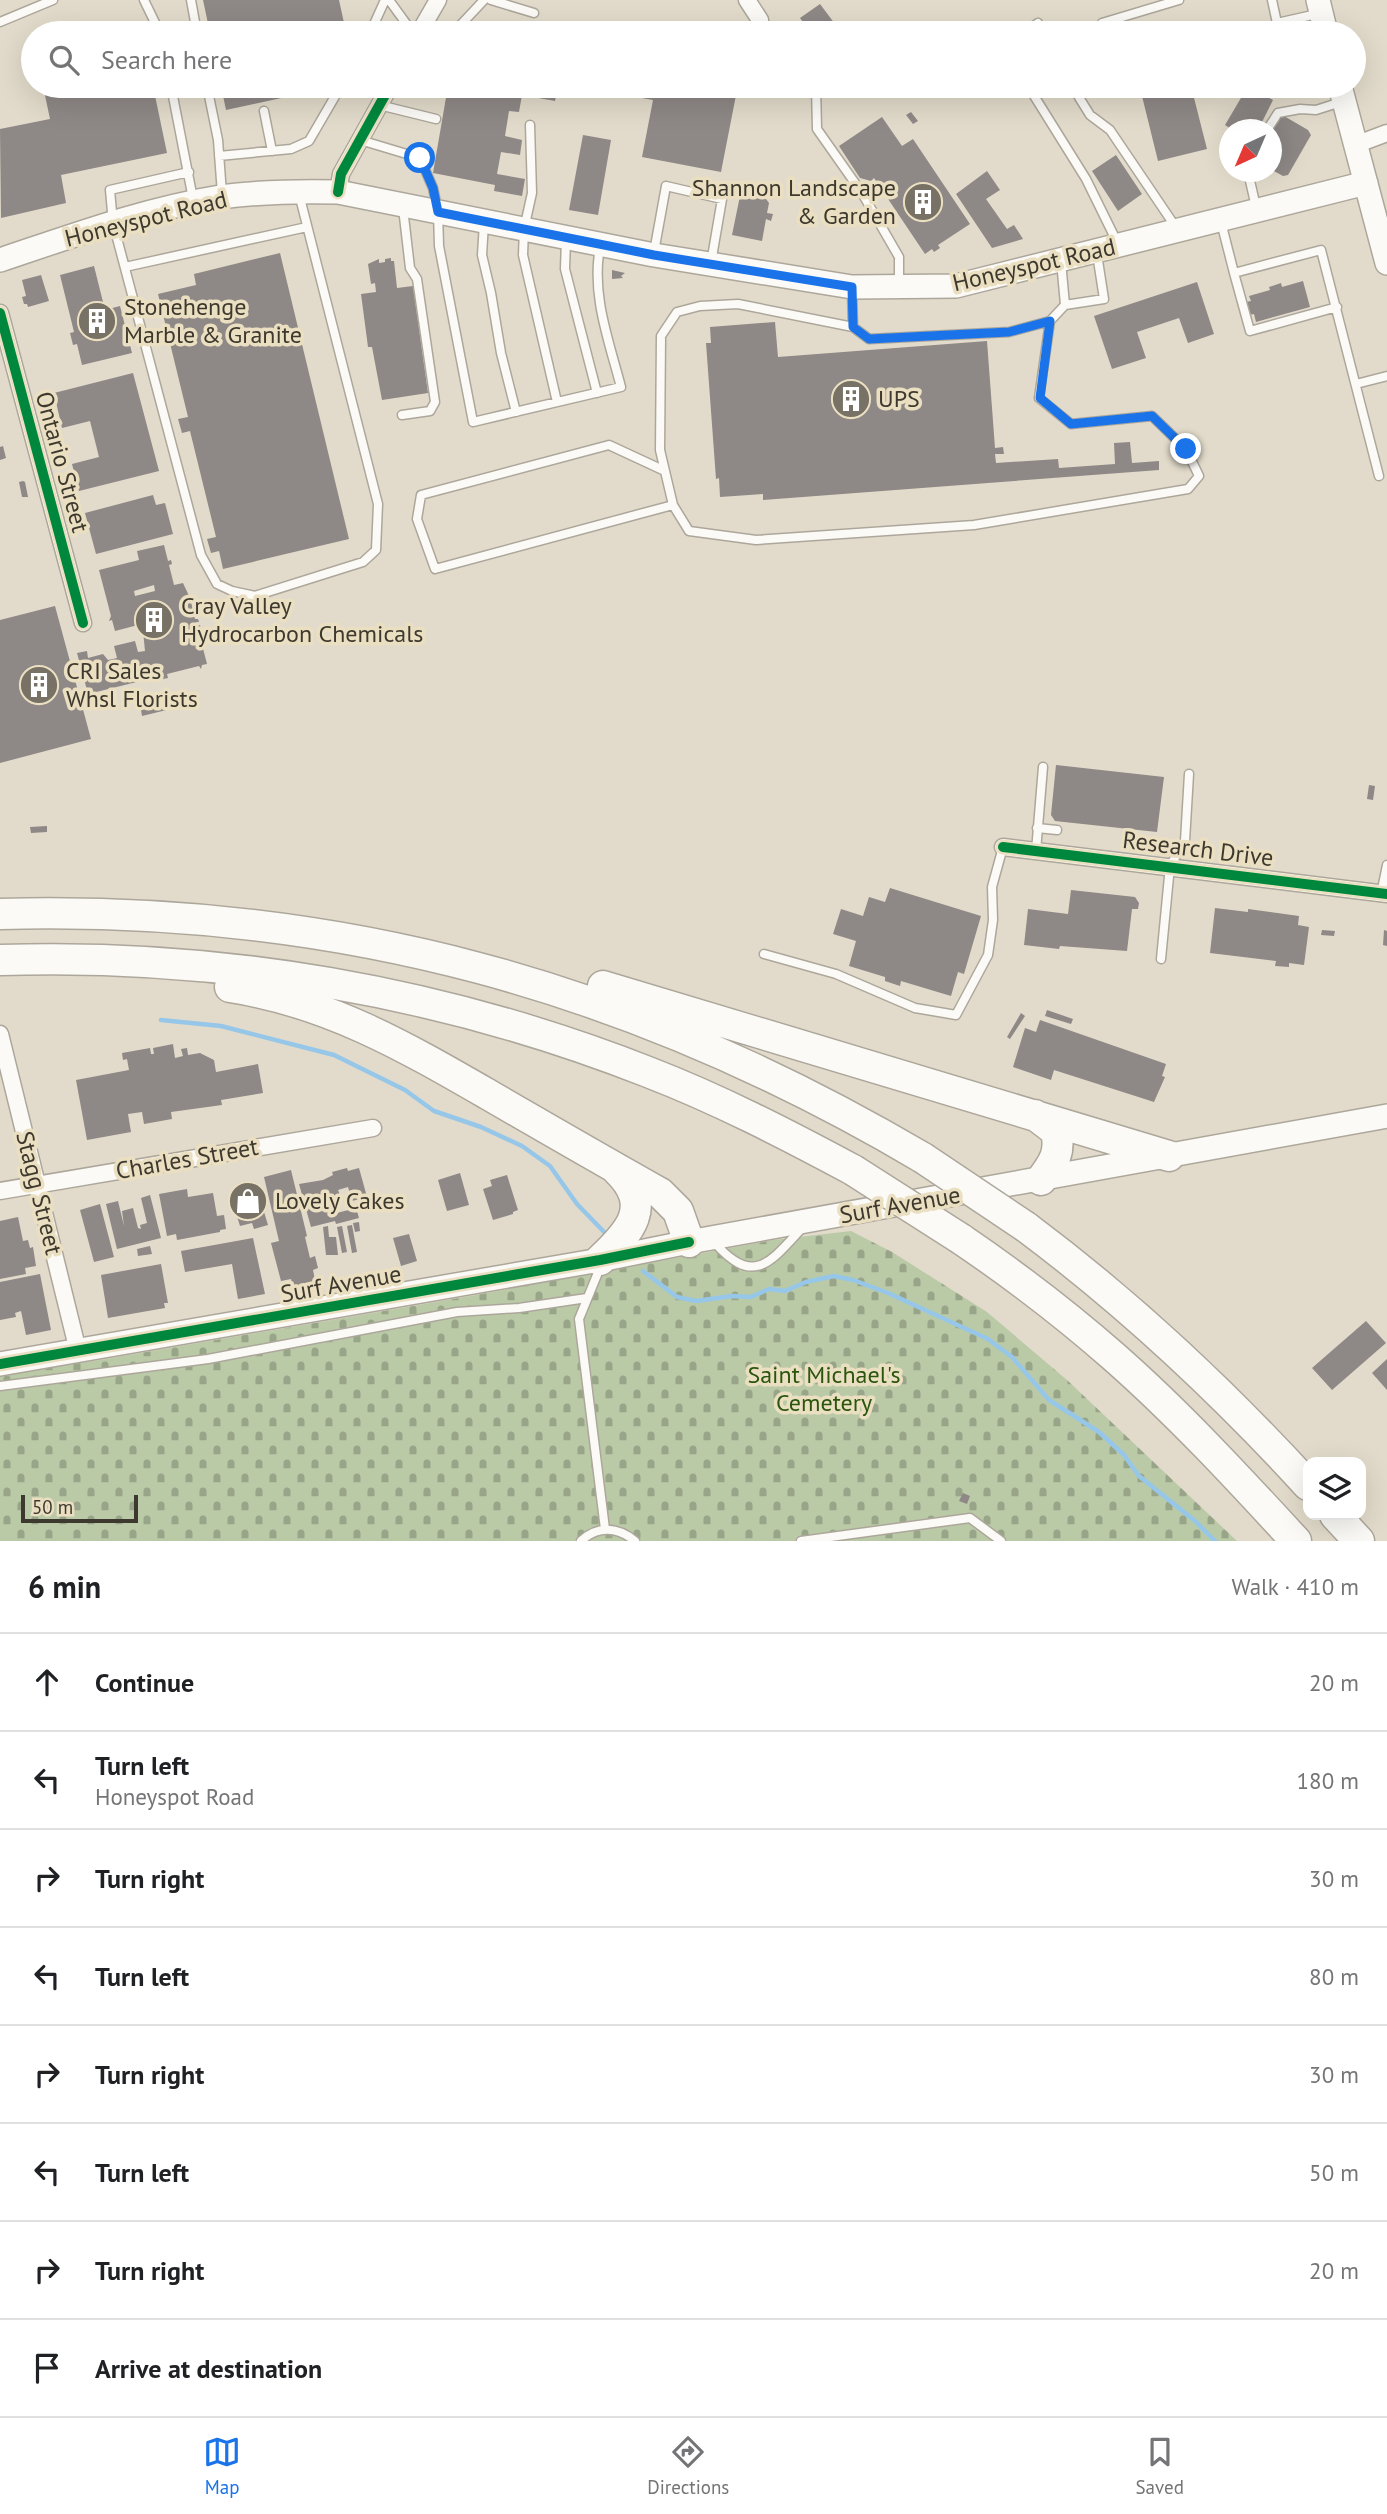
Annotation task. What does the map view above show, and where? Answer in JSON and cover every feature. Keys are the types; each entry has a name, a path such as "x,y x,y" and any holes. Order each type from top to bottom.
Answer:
{"highway":[{"path":"4,913 99,913 209,920 317,933 532,968 583,980 1169,1156"},
{"path":"373,943 532,982 670,1031 782,1080 923,1158 1026,1227 1105,1288 1227,1399 1303,1480"},
{"path":"17,960 260,992 311,1006 368,1028 668,1199 700,1240"},
{"path":"17,960 145,962 260,972 373,991 484,1017 551,1037 649,1072 753,1118 853,1170 961,1239 1024,1284 1113,1356 1197,1435 1296,1541"},
{"path":"1033,1113 1056,1131 1059,1145 1056,1160 1041,1180"},
{"path":"600,1260 623,1237 636,1215 635,1198 624,1177 614,1168"},
{"path":"1340,1520 1359,1541"}],"main road":[{"path":"1343,98 1387,263"},
{"name":"Honeyspot Road","path":"0,260 113,223 194,202 299,191 338,192 654,255 852,287 956,286 1366,183"},
{"name":"Surf Avenue","path":"0,1364 600,1260 1387,1116"}],"street":[{"path":"426,21 438,0"},
{"path":"747,0 760,20"},
{"path":"338,192 341,174 383,98"},
{"path":"1355,145 1387,133"},
{"name":"Ontario Street","path":"0,313 83,622"},
{"name":"Research Drive","path":"1003,847 1384,894"},
{"name":"Stagg Street","path":"0,1034 78,1351"},
{"name":"Charles Street","path":"0,1191 373,1128"}],"lane":[{"path":"0,22 52,0"},
{"path":"144,0 154,21"},
{"path":"191,0 195,21"},
{"path":"376,21 387,0 404,21"},
{"path":"464,21 484,0"},
{"path":"491,0 534,13"},
{"path":"1109,21 1179,0"},
{"path":"1272,0 1277,21"},
{"path":"1290,21 1321,16"},
{"path":"174,98 194,202"},
{"path":"209,98 219,156 222,197"},
{"path":"219,156 291,149 309,141 334,98"},
{"path":"816,98 817,129 862,192 899,257 900,287"},
{"path":"1035,98 1086,179 1107,248 1104,299 1065,305 1050,321 1009,332 869,339 853,327 738,304 700,306 677,312 661,335 660,450 673,505 690,531 756,540 974,525 1188,489 1199,476 1186,449 1152,416 1071,424 1040,398 1050,321"},
{"path":"1079,98 1090,115 1110,130 1177,230"},
{"path":"1274,119 1278,113 1300,109 1317,110 1336,98"},
{"path":"379,105 436,119"},
{"path":"264,111 272,151"},
{"path":"530,124 532,192 524,229 523,255 557,402"},
{"path":"360,140 420,158 433,188 438,212 439,246 473,422 621,387 598,298 595,270 600,244"},
{"path":"189,172 110,190 113,223 201,555 217,584 232,591 255,596 363,562 376,550 378,505 299,191"},
{"path":"1250,182 1257,210"},
{"path":"654,255 666,186 722,199 711,264"},
{"path":"402,415 430,411 435,402 416,279 410,268 403,205"},
{"path":"1220,219 1250,331 1336,307"},
{"path":"485,221 482,255 500,353 516,412"},
{"path":"125,267 307,227"},
{"path":"566,237 565,269 597,393"},
{"path":"1234,273 1321,250 1378,476"},
{"path":"1061,260 1065,305"},
{"path":"852,287 853,327"},
{"path":"1356,384 1387,376"},
{"path":"665,471 609,445 421,495 417,519 435,569 673,505"},
{"path":"1035,851 1043,767"},
{"path":"1161,959 1170,866 1185,841 1189,774"},
{"path":"1038,828 1058,830"},
{"path":"764,954 836,974 915,1008 956,1015 988,955 993,920 992,887 1003,847"},
{"path":"1384,894 1387,865"},
{"path":"700,1240 731,1260 751,1267 764,1264 773,1258 809,1221"},
{"path":"600,1260 597,1275 579,1318 605,1529"},
{"path":"0,1385 208,1359 457,1312 519,1308 587,1298"},
{"path":"801,1541 970,1518 1001,1541"},
{"path":"581,1541 594,1532 605,1529 616,1530 635,1541"}],"green space":[{"name":"Saint Michael's Cemetery","path":"851,1231 892,1252 987,1312 1067,1380 1237,1541 0,1541 0,1375 476,1295 773,1240"}],"building":[{"path":"203,0 339,0 344,21 207,21"},
{"path":"820,4 833,21 802,21 800,18"},
{"path":"46,98 156,98 167,153 61,175 66,203 1,218 0,129 50,119"},
{"path":"224,98 281,98 226,110"},
{"path":"446,98 521,98 519,112 509,111 505,136 522,140 520,155 501,152 497,174 525,179 522,196 494,191 495,185 433,173"},
{"path":"642,98 735,98 721,172 642,157 653,100"},
{"path":"1142,98 1194,98 1207,149 1158,161"},
{"path":"1241,98 1273,100 1264,119 1229,119"},
{"path":"911,112 918,121 913,124 906,115"},
{"path":"1284,116 1308,130 1311,135 1288,175 1283,176 1282,119 1278,119"},
{"name":"Shannon Landscape & Garden","path":"882,117 902,146 913,139 970,224 938,245 940,248 934,252 932,249 925,254 874,178 871,181 860,178 839,146"},
{"path":"583,135 611,140 598,215 569,210"},
{"path":"1116,155 1142,194 1118,211 1092,171"},
{"path":"987,171 1000,190 986,199 1007,229 1014,225 1023,239 992,248 956,194"},
{"path":"741,191 763,195 769,203 767,213 773,214 771,221 766,219 762,241 732,235"},
{"path":"280,253 349,539 223,569 219,551 211,553 207,539 216,537 190,431 182,433 178,419 188,417 158,294 196,285 194,274"},
{"path":"391,258 391,261 394,261 397,288 413,286 428,393 382,400 372,347 368,347 361,294 376,292 375,283 371,284 368,264 379,259 379,263 385,262 385,259"},
{"name":"Stonehenge Marble & Granite","path":"94,266 105,310 120,306 132,353 82,365 77,344 73,345 70,333 74,332 60,275"},
{"path":"612,270 625,273 621,276 623,278 612,279"},
{"path":"41,275 49,301 28,307 22,297 26,296 22,280"},
{"path":"1303,281 1310,307 1256,322 1254,314 1249,315 1246,302 1251,301 1249,296 1270,290 1269,287 1281,283 1282,287"},
{"path":"1197,282 1214,334 1188,343 1179,318 1137,332 1146,358 1112,369 1094,316"},
{"name":"UPS","path":"775,322 778,357 987,341 995,448 1003,447 1004,454 995,454 996,463 1058,459 1059,468 1115,464 1114,443 1130,442 1132,463 1159,461 1159,470 763,500 763,494 720,497 719,478 716,479 706,343 711,343 710,327"},
{"path":"133,373 159,471 79,491 72,464 99,457 90,421 62,428 54,393"},
{"path":"3,446 6,458 0,460 0,447"},
{"path":"23,481 28,497 22,497 19,482"},
{"path":"153,495 156,505 165,503 173,534 96,554 85,513"},
{"name":"Cray Valley Hydrocarbon Chemicals","path":"164,545 168,561 171,560 172,564 169,565 174,585 183,583 190,598 193,597 191,602 195,619 199,622 196,622 197,626 200,625 201,629 198,629 207,664 202,665 201,669 199,666 167,674 168,678 158,680 157,677 88,694 77,653 87,651 88,658 103,654 108,660 117,658 114,646 135,641 138,652 145,651 143,631 140,632 138,625 115,631 112,620 109,621 111,616 99,570 139,560 137,551","holes":["154,585 155,591 135,596 134,591"]},
{"name":"CRI Sales Whsl Florists","path":"55,606 91,739 0,763 0,620"},
{"path":"172,694 184,694 187,705 142,716 140,704"},
{"path":"1056,765 1164,777 1157,832 1055,821 1051,815"},
{"path":"1369,785 1375,786 1373,800 1367,799"},
{"path":"47,826 47,832 31,833 30,827"},
{"path":"890,888 981,916 964,974 958,972 951,996 901,981 900,986 885,981 885,977 849,966 856,941 833,934 841,909 863,916 869,897 885,902"},
{"path":"1071,890 1135,897 1139,903 1138,909 1132,909 1127,951 1024,945 1028,909 1068,914"},
{"path":"1215,908 1248,912 1248,909 1299,916 1298,925 1309,927 1304,965 1289,963 1289,967 1275,966 1276,961 1210,953"},
{"path":"1322,930 1335,931 1334,936 1321,935"},
{"path":"1384,930 1387,931 1387,946 1383,945"},
{"path":"1047,1010 1073,1019 1071,1024 1045,1016"},
{"path":"1021,1013 1025,1016 1010,1039 1007,1037"},
{"path":"1040,1020 1166,1064 1162,1076 1165,1077 1154,1102 1054,1070 1051,1080 1013,1067 1025,1028 1036,1032"},
{"path":"173,1044 175,1058 183,1056 181,1049 187,1048 188,1055 200,1053 214,1060 216,1072 258,1064 263,1093 221,1100 222,1105 171,1112 172,1119 144,1124 142,1112 128,1114 131,1132 87,1140 76,1080 129,1070 127,1059 123,1060 122,1053 150,1048 151,1054 154,1054 153,1048"},
{"path":"347,1168 348,1171 359,1168 367,1197 352,1201 348,1187 338,1190 340,1195 329,1198 333,1214 356,1208 359,1218 311,1227 299,1184 323,1180 333,1175 332,1172"},
{"path":"291,1170 310,1258 315,1256 318,1268 313,1270 317,1290 295,1295 291,1279 281,1281 271,1243 279,1241 264,1177"},
{"path":"460,1173 469,1205 447,1211 438,1180"},
{"path":"507,1175 518,1210 493,1220 483,1189 492,1186 490,1180"},
{"path":"187,1189 188,1197 213,1193 217,1216 224,1215 226,1229 177,1240 176,1234 167,1236 159,1194"},
{"path":"258,1192 268,1225 254,1229 252,1223 240,1226 232,1200 236,1195 241,1197"},
{"path":"150,1195 161,1238 117,1249 106,1204 118,1201 124,1226 122,1211 133,1208 138,1228 141,1229 140,1225 147,1223 141,1198"},
{"path":"100,1204 114,1257 94,1262 80,1210"},
{"path":"18,1217 23,1241 28,1240 30,1248 33,1247 36,1266 25,1268 26,1274 0,1279 0,1221"},
{"path":"359,1222 360,1231 355,1232 353,1223"},
{"path":"352,1225 357,1252 352,1253 347,1226"},
{"path":"328,1226 329,1237 336,1237 338,1255 326,1255 323,1227"},
{"path":"342,1226 347,1252 342,1253 337,1227"},
{"path":"409,1234 417,1261 401,1266 393,1238"},
{"path":"253,1238 265,1294 238,1299 232,1264 185,1272 181,1251"},
{"path":"150,1246 152,1254 138,1256 137,1249"},
{"path":"161,1264 168,1303 164,1303 165,1308 108,1318 101,1275"},
{"path":"40,1274 51,1330 26,1335 21,1311 15,1313 16,1317 0,1320 0,1282"},
{"path":"1366,1321 1386,1343 1332,1390 1312,1368"},
{"path":"1387,1359 1387,1390 1372,1373"},
{"path":"963,1493 970,1496 967,1504 959,1501"}],"waterway":[{"path":"161,1020 221,1026 334,1055 405,1090 434,1111 481,1127 522,1146 550,1166 577,1204 607,1235"},
{"path":"643,1271 677,1297 696,1301 732,1296 751,1297 769,1289 785,1291 806,1282 834,1276 888,1293 988,1339 1012,1357 1049,1400 1099,1432 1124,1455 1139,1476 1195,1521 1215,1541"}],"cycle path":[{"path":"338,192 341,174 383,98"},
{"path":"0,313 83,623"},
{"path":"1003,847 1387,894"},
{"path":"0,1364 600,1260 689,1242"}],"place":[{"name":"Shannon Landscape & Garden","path":"923,202"},
{"name":"Stonehenge Marble & Granite","path":"97,321"},
{"name":"UPS","path":"851,399"},
{"name":"Cray Valley Hydrocarbon Chemicals","path":"154,620"},
{"name":"CRI Sales Whsl Florists","path":"39,685"},
{"name":"Lovely Cakes","path":"248,1201"}],"route":[{"path":"420,158 433,188 438,212 654,255 844,288 852,287 853,327 869,339 1009,332 1050,321 1040,398 1071,424 1113,422 1152,416 1186,449"}]}
